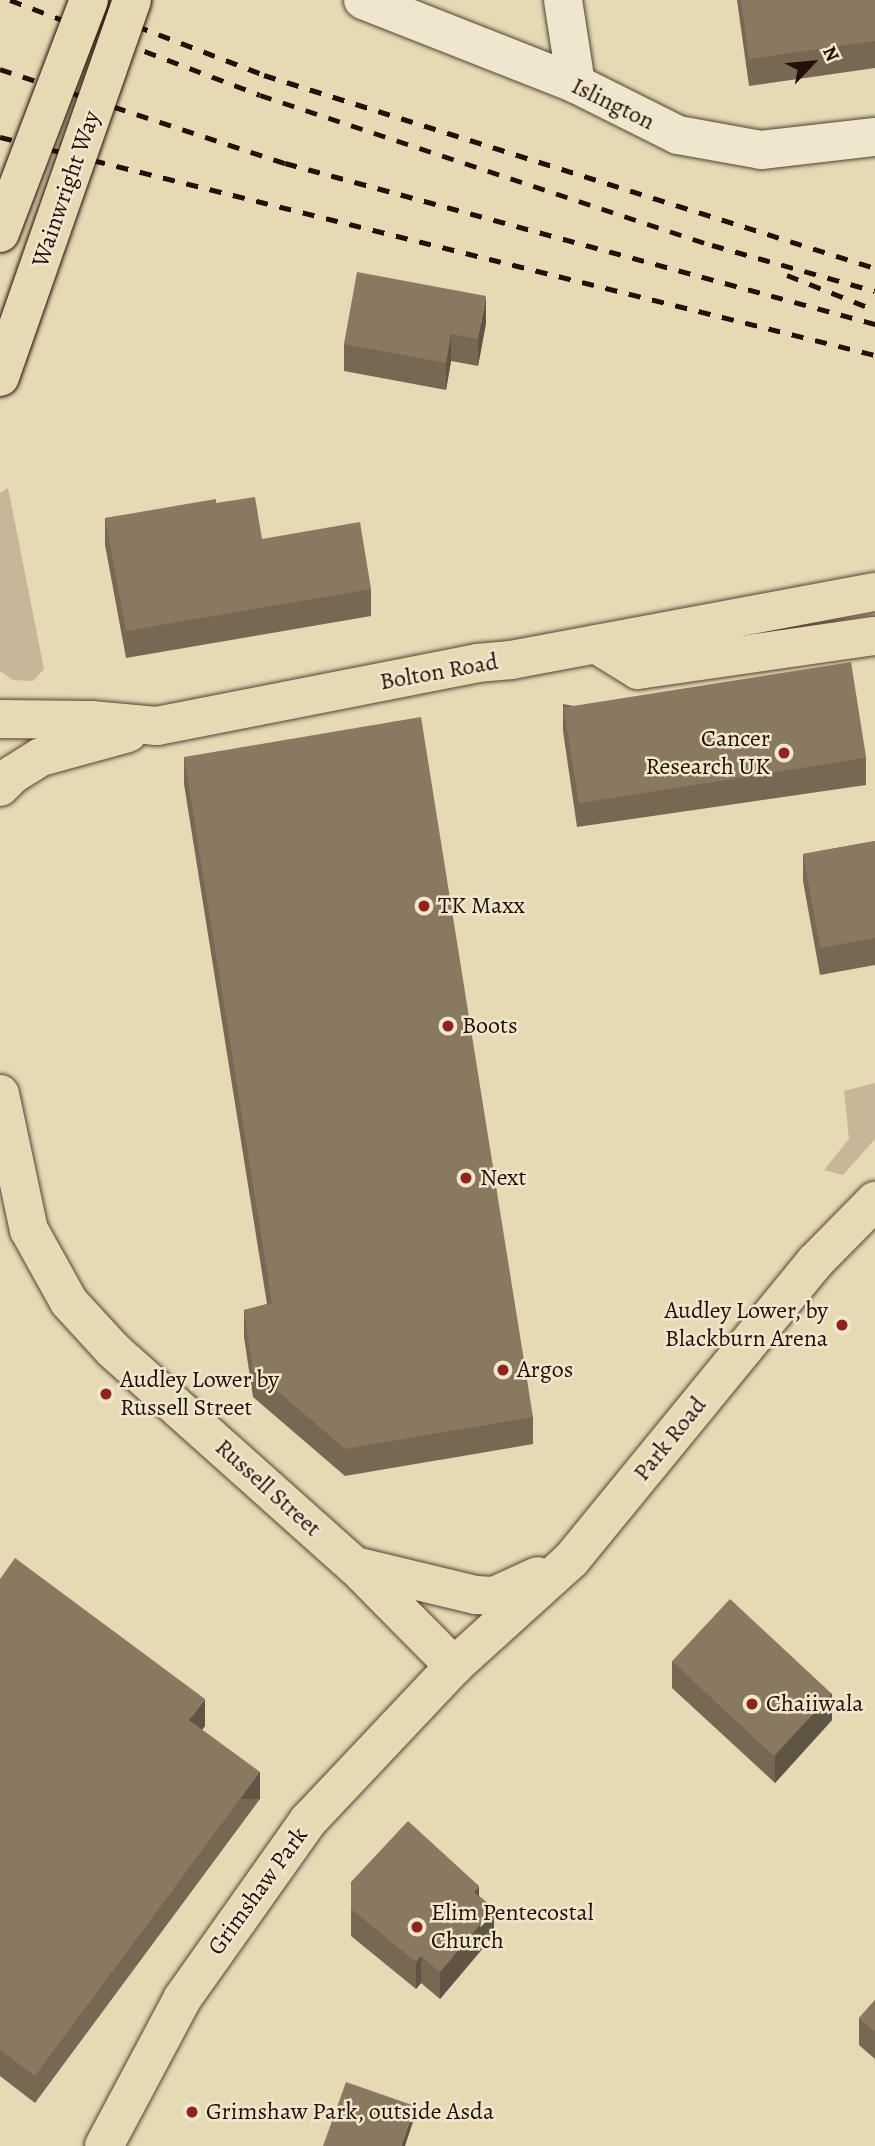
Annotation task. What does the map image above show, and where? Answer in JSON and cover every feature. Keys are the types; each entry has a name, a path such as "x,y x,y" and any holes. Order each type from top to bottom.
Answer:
{"highway":[{"name":"Wainwright Way","path":"0,233 89,0"},
{"name":"Wainwright Way","path":"0,377 132,0"},
{"name":"Bolton Road","path":"1,718 91,720 157,726 477,663 596,645 875,592"},
{"path":"596,645 638,670 875,636"},
{"path":"0,787 12,775 41,757 157,726"},
{"name":"Russell Street","path":"0,1094 29,1230 69,1302 113,1350 355,1566 454,1666"},
{"name":"Park Road","path":"454,1666 571,1560 816,1262 875,1201"},
{"name":"Russell Street","path":"355,1566 476,1595 494,1596 571,1560"},
{"name":"Grimshaw Park","path":"104,2146 182,1999 308,1821 454,1666"}],"street":[{"name":"Islington","path":"363,0 576,84 678,135 761,150 875,137"},
{"path":"563,0 576,84"}],"shaded area":[{"path":"8,488 44,669 33,681 13,680 0,671 0,493"},
{"path":"875,1083 875,1139 843,1175 824,1170 849,1139 844,1091"}],"building":[{"path":"741,0 875,0 875,41 749,59"},
{"path":"357,272 486,296 478,339 451,334 446,363 344,344"},
{"path":"255,497 262,539 360,522 371,589 126,631 105,518 216,499 216,503"},
{"path":"851,662 866,758 579,803 564,708"},
{"path":"421,717 533,1417 345,1449 253,1370 244,1310 272,1303 184,757"},
{"path":"875,841 875,938 820,948 803,854"},
{"path":"15,1558 205,1699 189,1720 260,1772 35,2076 0,2050 0,1579"},
{"name":"Chaiiwala","path":"730,1599 832,1694 774,1756 672,1661"},
{"name":"Elim Pentecostal Church","path":"408,1821 479,1886 474,1892 494,1908 440,1972 421,1956 416,1962 351,1909 351,1882"},
{"path":"875,2000 875,2032 859,2018"},
{"path":"346,2082 415,2106 401,2146 323,2146"}],"railway":[{"path":"10,0 260,95 712,245 875,291"},
{"path":"69,0 264,75 875,268"},
{"path":"0,69 285,163 875,324"},
{"path":"0,137 875,355"},
{"path":"787,275 875,310"}],"place":[{"name":"Cancer Research UK","path":"784,753"},
{"name":"TK Maxx","path":"424,906"},
{"name":"Boots","path":"448,1026"},
{"name":"Next","path":"466,1178"},
{"name":"Audley Lower, by Blackburn Arena","path":"842,1325"},
{"name":"Argos","path":"503,1370"},
{"name":"Audley Lower by Russell Street","path":"106,1394"},
{"name":"Chaiiwala","path":"752,1704"},
{"name":"Elim Pentecostal Church","path":"417,1927"},
{"name":"Grimshaw Park, outside Asda","path":"192,2112"}]}
